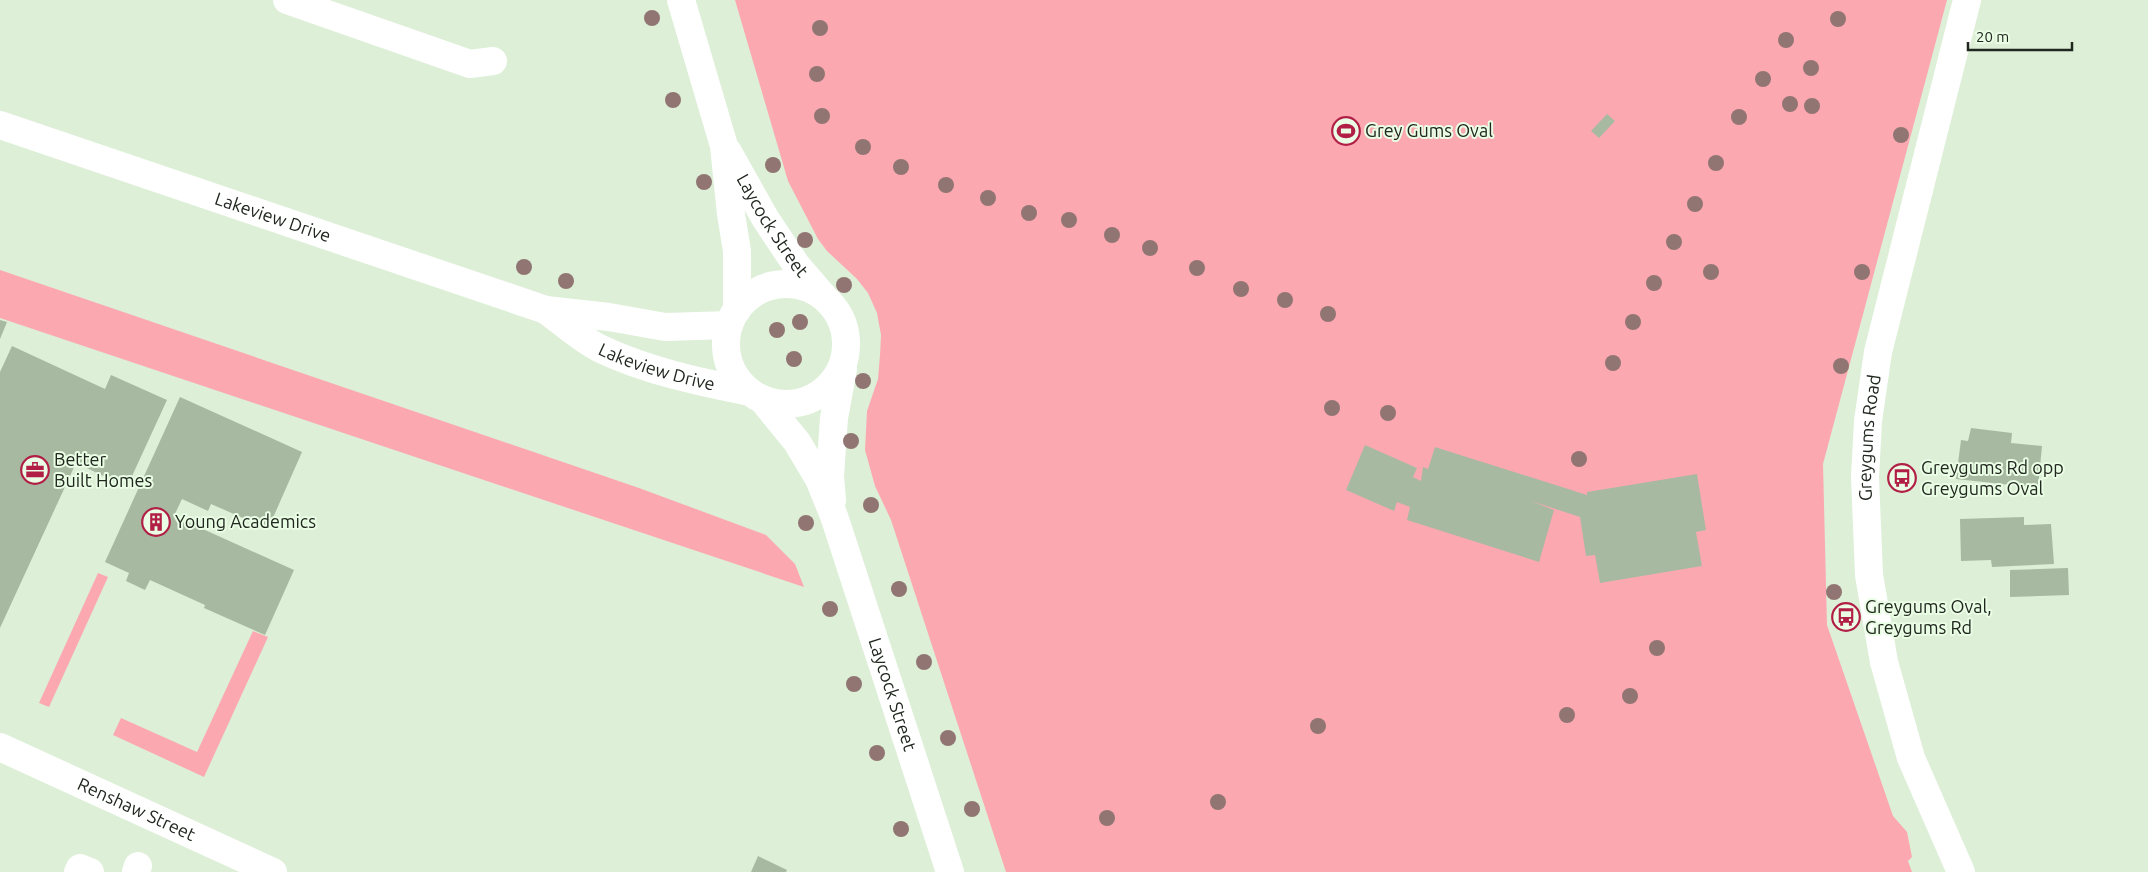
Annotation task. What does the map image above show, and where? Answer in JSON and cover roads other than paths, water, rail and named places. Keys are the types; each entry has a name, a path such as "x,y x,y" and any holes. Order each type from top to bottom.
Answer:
{"street":[{"path":"287,0 470,64 493,61"},
{"name":"Laycock Street","path":"681,0 724,146 737,251 733,317"},
{"name":"Greygums Road","path":"1961,872 1911,758 1884,662 1869,575 1864,477 1868,421 1878,352 1967,0"},
{"name":"Lakeview Drive","path":"0,125 546,310 609,317 665,327 733,317"},
{"name":"Laycock Street","path":"724,146 792,259 828,301"},
{"path":"780,285 801,286 811,290 828,301 844,328 846,349 841,368 824,391 808,400 780,404 756,395 736,376 727,356 726,346 733,317 743,302 760,290 780,285"},
{"name":"Lakeview Drive","path":"546,310 600,348 651,368 703,383 756,395"},
{"name":"Laycock Street","path":"834,516 830,476 834,418 841,386 844,359"},
{"name":"Laycock Street","path":"756,395 797,442 819,479 834,516 950,872"},
{"name":"Renshaw Street","path":"0,747 273,872"},
{"path":"78,872 80,868 90,872"}],"place":[{"name":"Grey Gums Oval","path":"1346,131"},
{"name":"Better Built Homes","path":"35,470"},
{"name":"Greygums Rd opp Greygums Oval","path":"1902,478"},
{"name":"Young Academics","path":"156,522"},
{"name":"Greygums Oval, Greygums Rd","path":"1846,617"}]}
